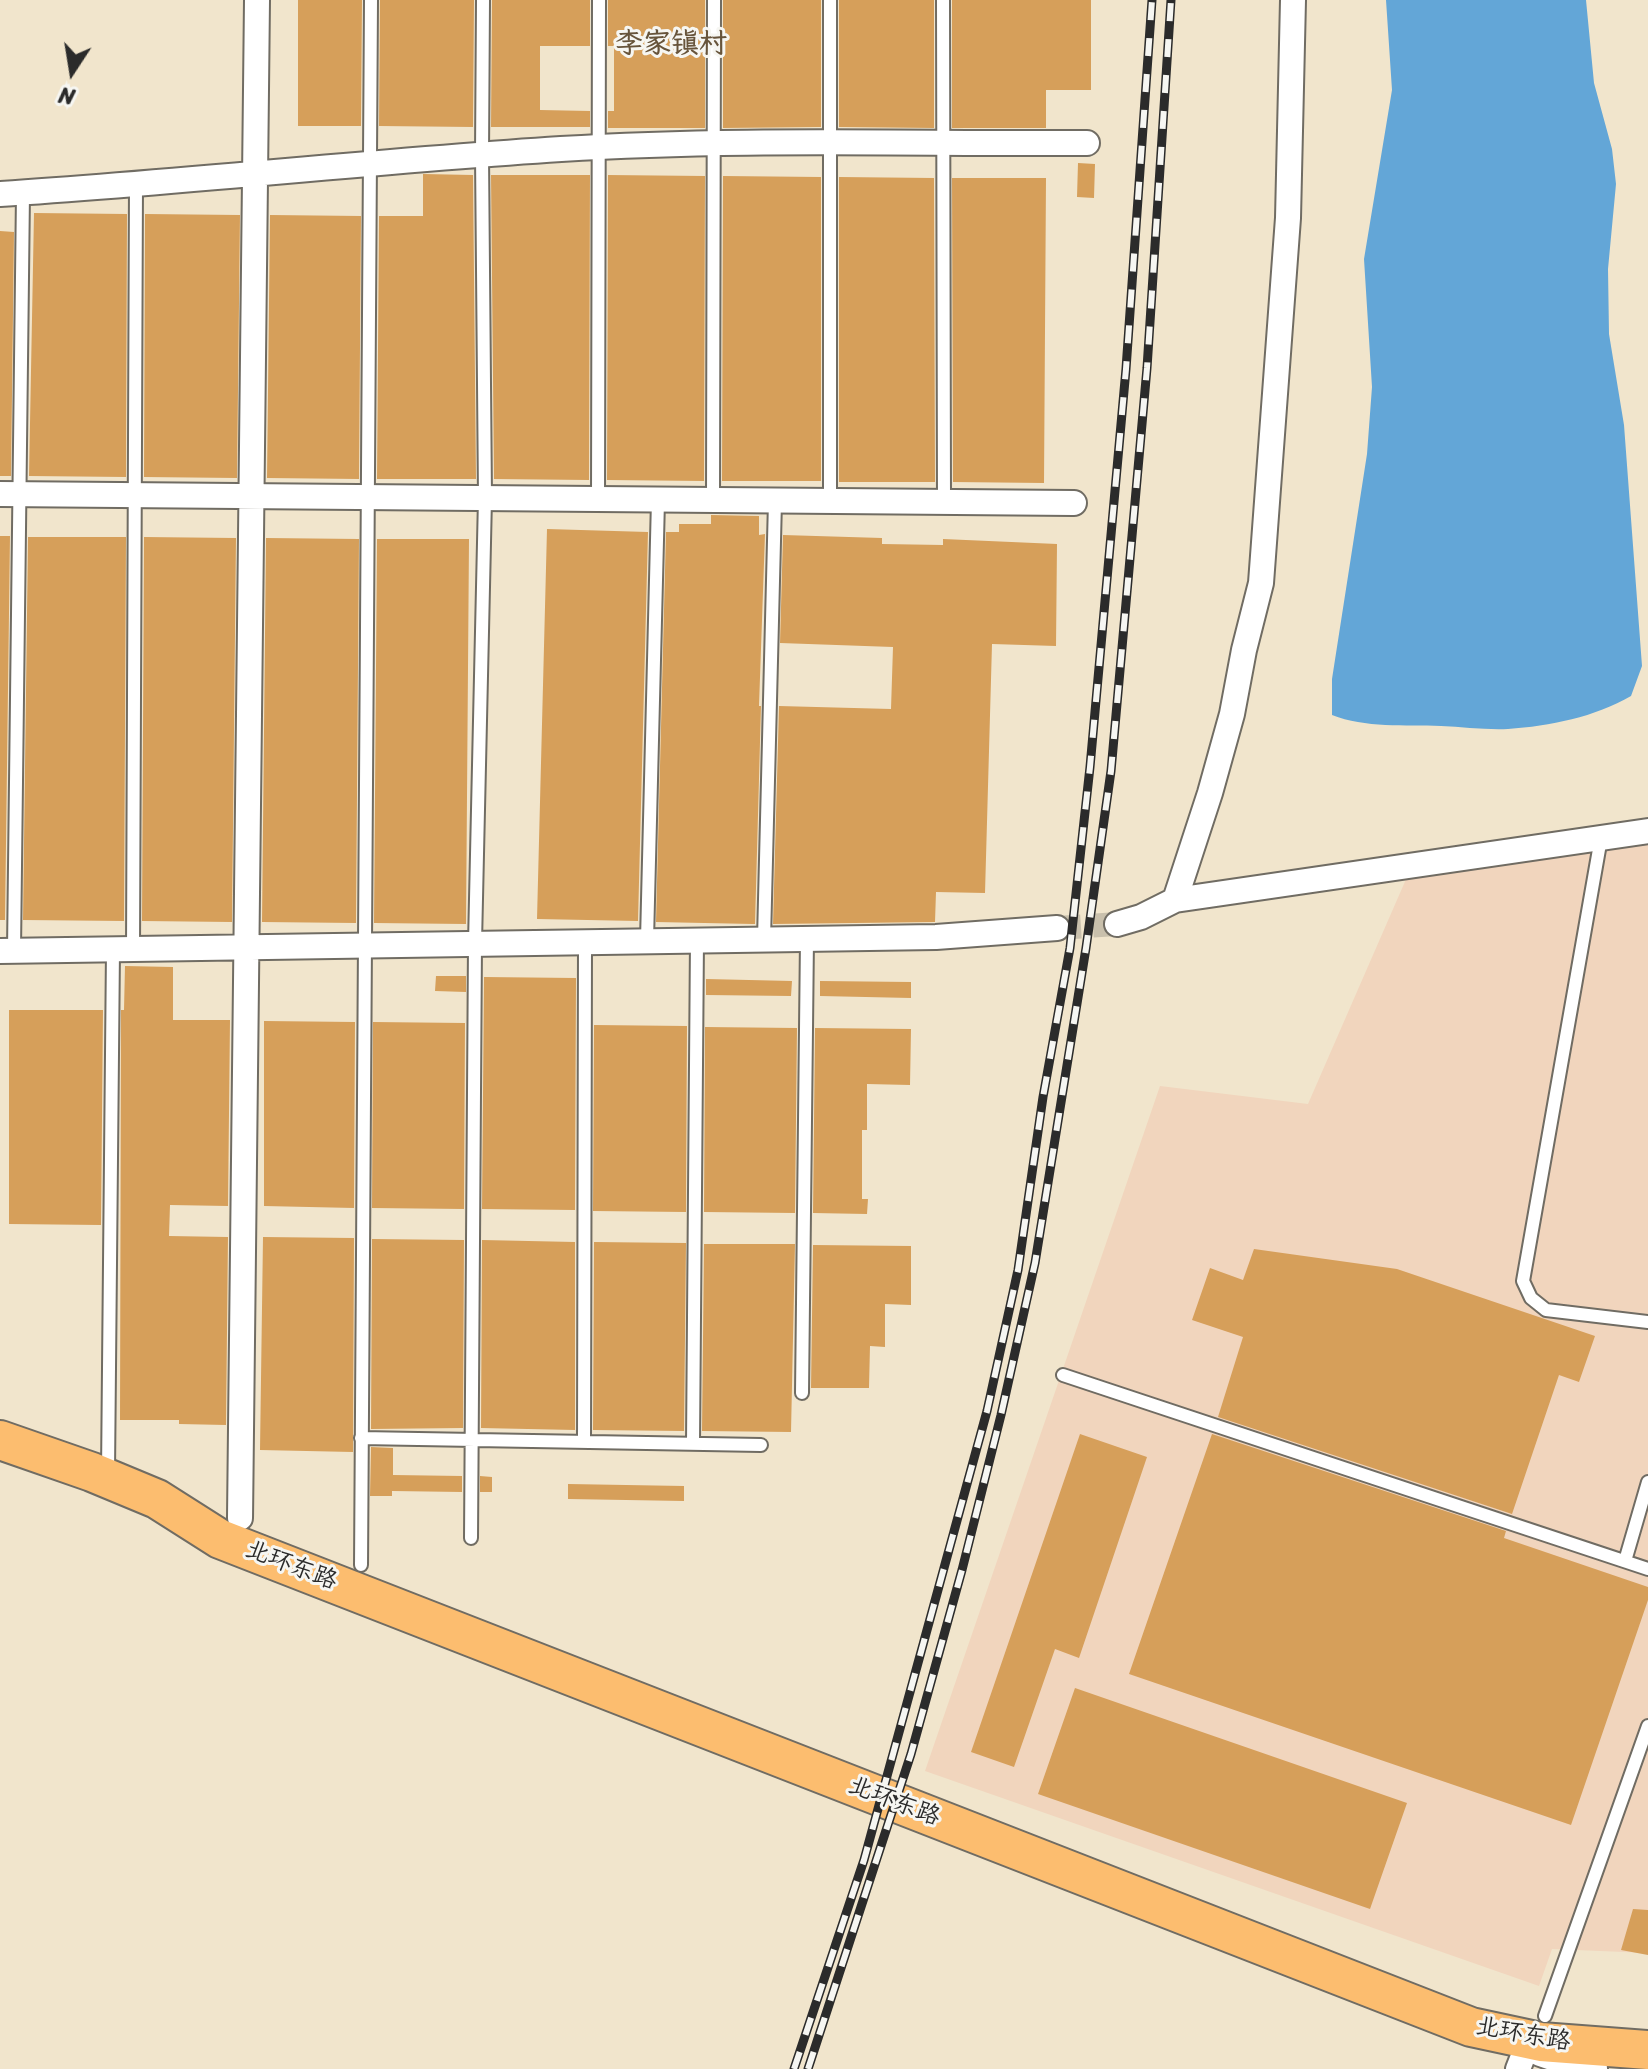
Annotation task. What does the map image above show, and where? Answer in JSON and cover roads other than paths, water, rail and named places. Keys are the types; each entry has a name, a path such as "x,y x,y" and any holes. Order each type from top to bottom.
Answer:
{"main road":[{"name":"北环东路","path":"0,1440 157,1499 240,1518 1480,2002 1521,2041"},
{"name":"北环东路","path":"157,1499 220,1539 1457,2021 1521,2041 1648,2050"},
{"name":"北环东路","path":"1521,2041 1648,2023"}],"street":[{"path":"240,1518 257,0"},
{"path":"1175,900 1232,714 1261,583 1288,218 1293,0"},
{"path":"12,193 254,172 598,148 714,144 1087,143"},
{"path":"10,494 1074,503"},
{"path":"1117,924 1141,917 1175,900 1648,831"},
{"path":"7,951 936,937 1057,928"},
{"path":"1521,2041 1592,2069"}],"lane":[{"path":"361,1565 371,0"},
{"path":"471,1538 475,943 485,498 483,0"},
{"path":"598,499 599,0"},
{"path":"713,500 714,0"},
{"path":"830,0 830,501"},
{"path":"943,0 944,502"},
{"path":"108,1479 135,495 136,183"},
{"path":"7,951 12,193"},
{"path":"647,940 658,500"},
{"path":"764,939 775,501"},
{"path":"1601,838 1523,1281 1531,1298 1546,1310 1648,1322"},
{"path":"802,1393 807,938"},
{"path":"693,1443 697,939"},
{"path":"584,1442 585,941"},
{"path":"1063,1375 1648,1569"},
{"path":"361,1438 761,1445"},
{"path":"1625,1561 1648,1482"},
{"path":"1521,2041 1648,1726"}],"water":[{"path":"1386,0 1586,0 1594,83 1612,149 1616,184 1608,269 1609,334 1624,425 1642,666 1631,696 1602,710 1556,723 1508,729 1399,726 1371,724 1332,715 1332,679 1367,454 1372,387 1364,259 1392,90"}],"tunnel":[{"path":"1057,928 1117,924"}],"railway":[{"path":"794,2069 864,1860 987,1411 1018,1270 1043,1097 1070,948 1090,767 1126,369 1152,0"},
{"path":"808,2069 911,1754 962,1570 1035,1263 1111,771 1147,368 1171,0"}],"district":[{"name":"李家镇村","path":"671,45"}]}
